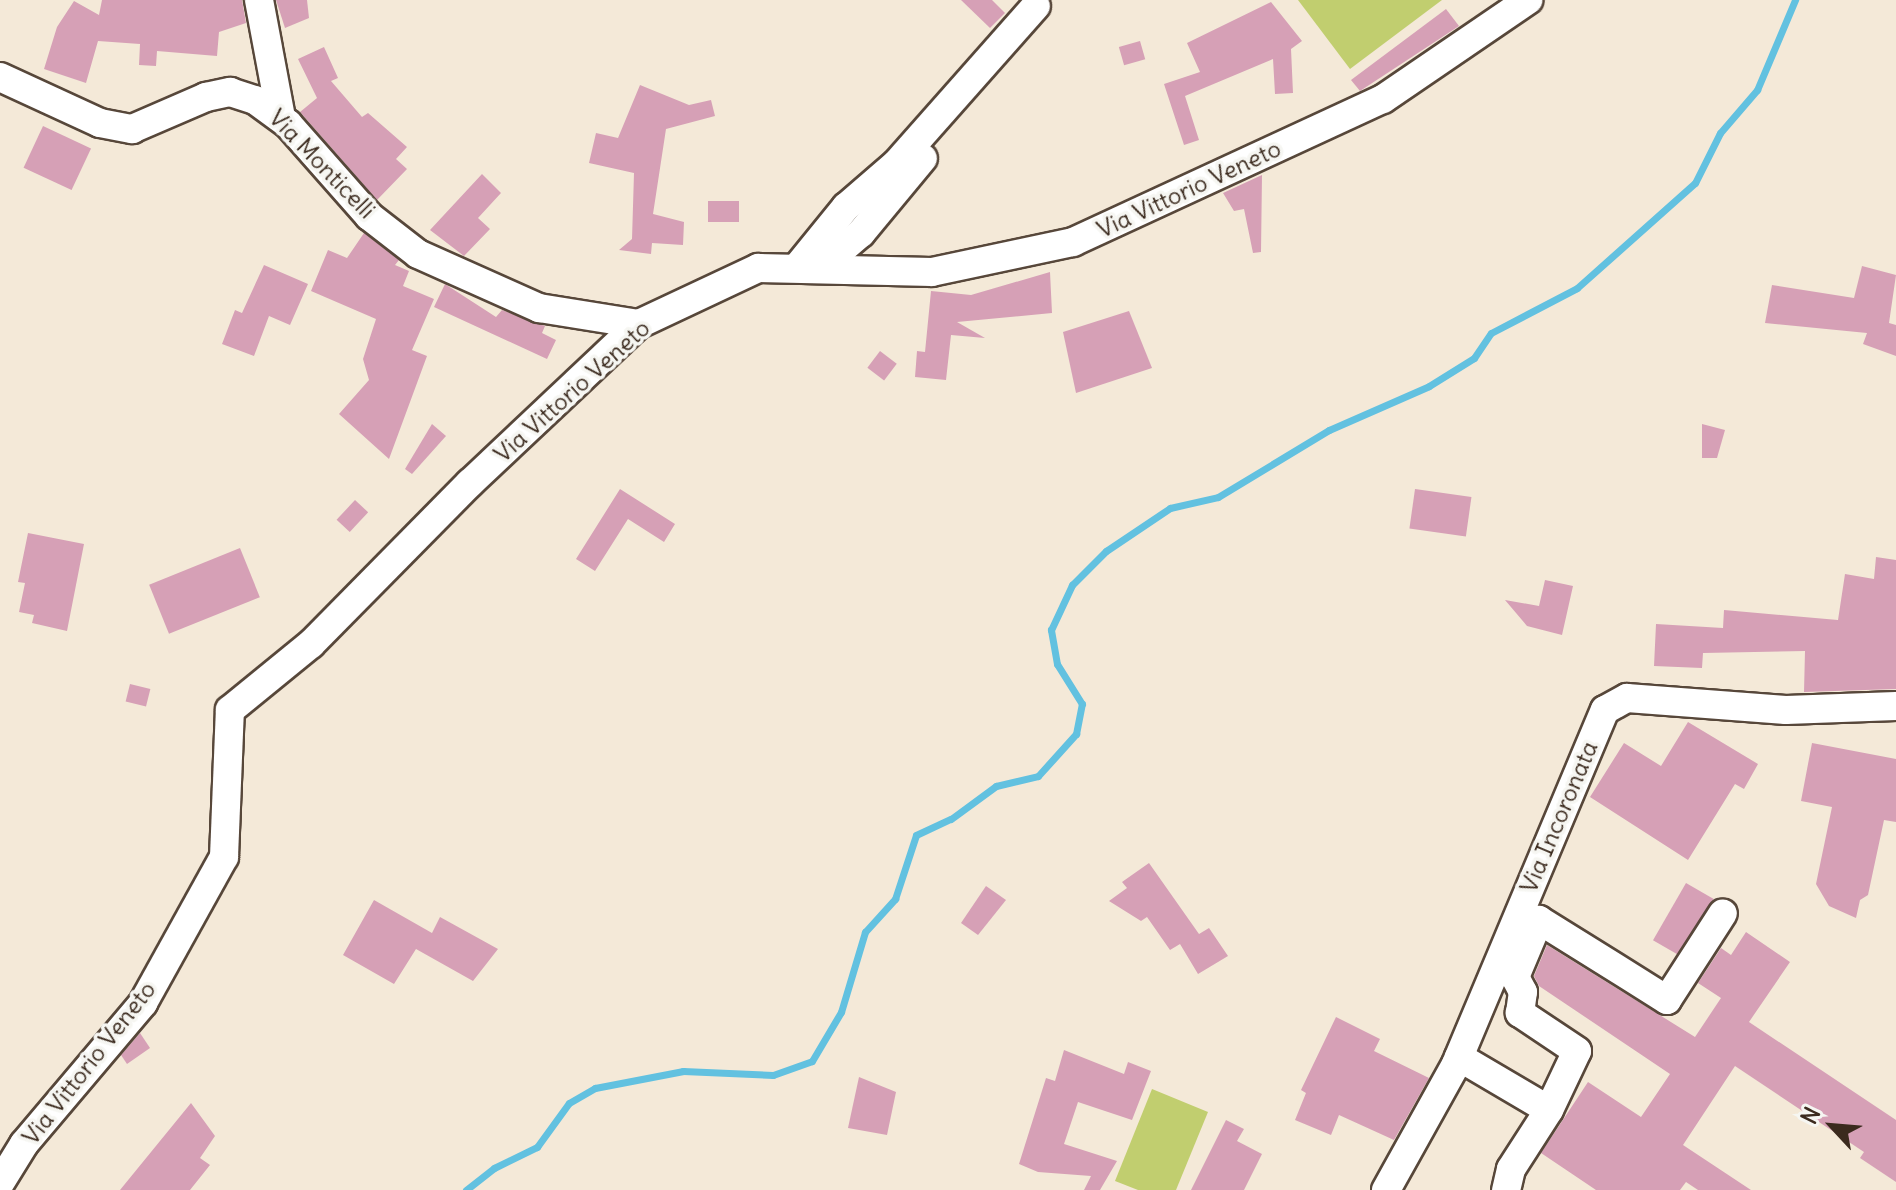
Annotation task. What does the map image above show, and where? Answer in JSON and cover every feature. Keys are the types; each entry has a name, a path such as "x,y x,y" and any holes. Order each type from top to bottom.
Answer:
{"street":[{"path":"259,0 281,117"},
{"name":"Via Vittorio Veneto","path":"0,1183 24,1144 143,1003 224,857 230,710 311,644 470,483 639,324 758,268 932,272 1073,242 1383,99 1528,0"},
{"path":"809,267 861,233 1018,46 1037,3"},
{"path":"758,268 846,207 896,164 1037,3"},
{"name":"Via Monticelli","path":"0,77 100,123 132,129 230,92 263,103 281,117 369,216 418,254 539,308 639,324"},
{"path":"809,267 846,207"},
{"name":"Via Incoronata","path":"1386,1190 1459,1057 1605,710 1627,698 1786,710 1896,706"},
{"path":"1506,1190 1511,1169 1549,1110 1577,1051 1520,1013 1523,992 1515,977 1539,920 1667,1000 1723,913"},
{"path":"1459,1057 1549,1110"}],"green space":[{"path":"1298,0 1442,0 1350,69"},
{"path":"1152,1089 1208,1112 1176,1190 1138,1190 1115,1181"}],"building":[{"path":"102,0 242,0 246,23 219,32 217,56 157,51 156,66 139,65 140,44 98,41 86,83 44,69 57,27 74,1 99,15"},
{"path":"276,0 307,0 309,18 285,28"},
{"path":"961,0 992,0 1005,13 990,28"},
{"path":"1271,2 1302,41 1291,49 1293,93 1275,94 1273,59 1185,96 1199,140 1184,145 1164,84 1200,72 1187,43"},
{"path":"1446,9 1459,26 1360,91 1351,80"},
{"path":"1140,41 1145,59 1124,65 1119,47"},
{"path":"324,47 338,78 331,81 362,117 368,113 407,147 396,159 407,169 377,200 300,112 317,98 298,59"},
{"path":"640,85 689,105 711,100 715,116 666,129 653,214 684,222 683,245 652,243 651,254 619,250 632,239 634,173 589,163 596,133 618,138"},
{"path":"43,126 91,148 72,190 24,168"},
{"path":"482,174 501,193 478,218 490,229 464,256 430,230"},
{"path":"1262,175 1261,252 1253,253 1244,209 1234,211 1223,193"},
{"path":"708,201 739,201 739,222 708,222"},
{"path":"364,233 399,260 395,265 409,271 403,286 434,299 412,350 427,356 389,459 339,414 369,380 363,359 376,319 311,291 328,250 347,258"},
{"path":"264,265 308,284 290,325 269,316 254,356 222,344 235,310 242,313"},
{"path":"1862,266 1896,275 1889,323 1896,325 1896,356 1863,344 1867,333 1765,323 1772,285 1854,298"},
{"path":"1050,272 1052,313 957,322 985,338 951,335 946,380 915,377 917,351 925,352 931,291 971,295"},
{"path":"445,284 496,317 502,310 545,326 542,333 556,340 547,359 434,307"},
{"path":"1129,311 1152,368 1076,393 1063,332"},
{"path":"880,351 897,364 884,380 867,368"},
{"path":"432,424 446,436 412,474 405,469"},
{"path":"1702,424 1725,430 1717,458 1702,458"},
{"path":"620,489 675,524 664,542 628,519 595,571 576,559"},
{"path":"1415,489 1471,497 1466,537 1409,529"},
{"path":"355,500 368,512 350,532 337,520"},
{"path":"28,533 84,544 67,631 32,623 34,615 19,612 25,583 18,582"},
{"path":"240,548 260,597 169,634 149,585"},
{"path":"1876,557 1896,560 1896,689 1804,692 1805,651 1703,653 1702,668 1654,666 1656,624 1723,628 1724,610 1838,620 1845,574 1874,579"},
{"path":"1545,580 1573,586 1562,635 1527,626 1505,600 1539,606"},
{"path":"130,684 150,689 146,707 126,701"},
{"path":"1688,722 1758,764 1744,789 1735,784 1688,860 1590,797 1624,743 1661,766"},
{"path":"1812,743 1896,759 1896,822 1884,820 1868,895 1860,900 1856,918 1829,906 1816,884 1832,807 1801,801"},
{"path":"1149,863 1199,934 1209,928 1228,956 1198,974 1180,944 1170,950 1147,917 1141,921 1109,901 1127,888 1122,882"},
{"path":"1686,883 1714,899 1681,956 1653,940"},
{"path":"986,886 1006,900 978,935 961,923"},
{"path":"374,900 432,933 440,917 498,949 473,981 416,949 394,984 343,955"},
{"path":"1746,932 1790,962 1749,1022 1896,1120 1896,1182 1860,1158 1864,1152 1735,1066 1683,1145 1751,1190 1698,1190 1686,1182 1680,1190 1596,1190 1541,1153 1588,1082 1641,1117 1670,1074 1539,986 1534,976 1547,945 1695,1037 1721,998 1698,983 1721,948 1731,955"},
{"path":"1336,1017 1380,1039 1374,1051 1429,1078 1394,1140 1339,1115 1331,1135 1295,1120 1306,1093 1301,1090"},
{"path":"140,1033 150,1048 127,1064 121,1055"},
{"path":"1064,1050 1124,1074 1128,1062 1151,1071 1132,1120 1078,1102 1064,1144 1117,1161 1100,1190 1084,1190 1091,1176 1038,1172 1019,1164 1046,1078 1055,1081"},
{"path":"859,1077 896,1092 887,1135 848,1128"},
{"path":"191,1103 215,1136 200,1158 210,1165 190,1190 120,1190"},
{"path":"1226,1120 1244,1129 1237,1141 1262,1154 1244,1190 1191,1190"}],"waterway":[{"path":"466,1190 494,1168 537,1147 569,1103 595,1088 683,1071 773,1075 812,1061 841,1012 865,932 895,899 916,835 951,819 996,786 1038,776 1076,734 1082,704 1057,664 1051,630 1072,585 1106,551 1170,508 1218,497 1329,430 1429,386 1474,358 1491,333 1577,288 1695,183 1720,133 1757,90 1795,0"}]}
